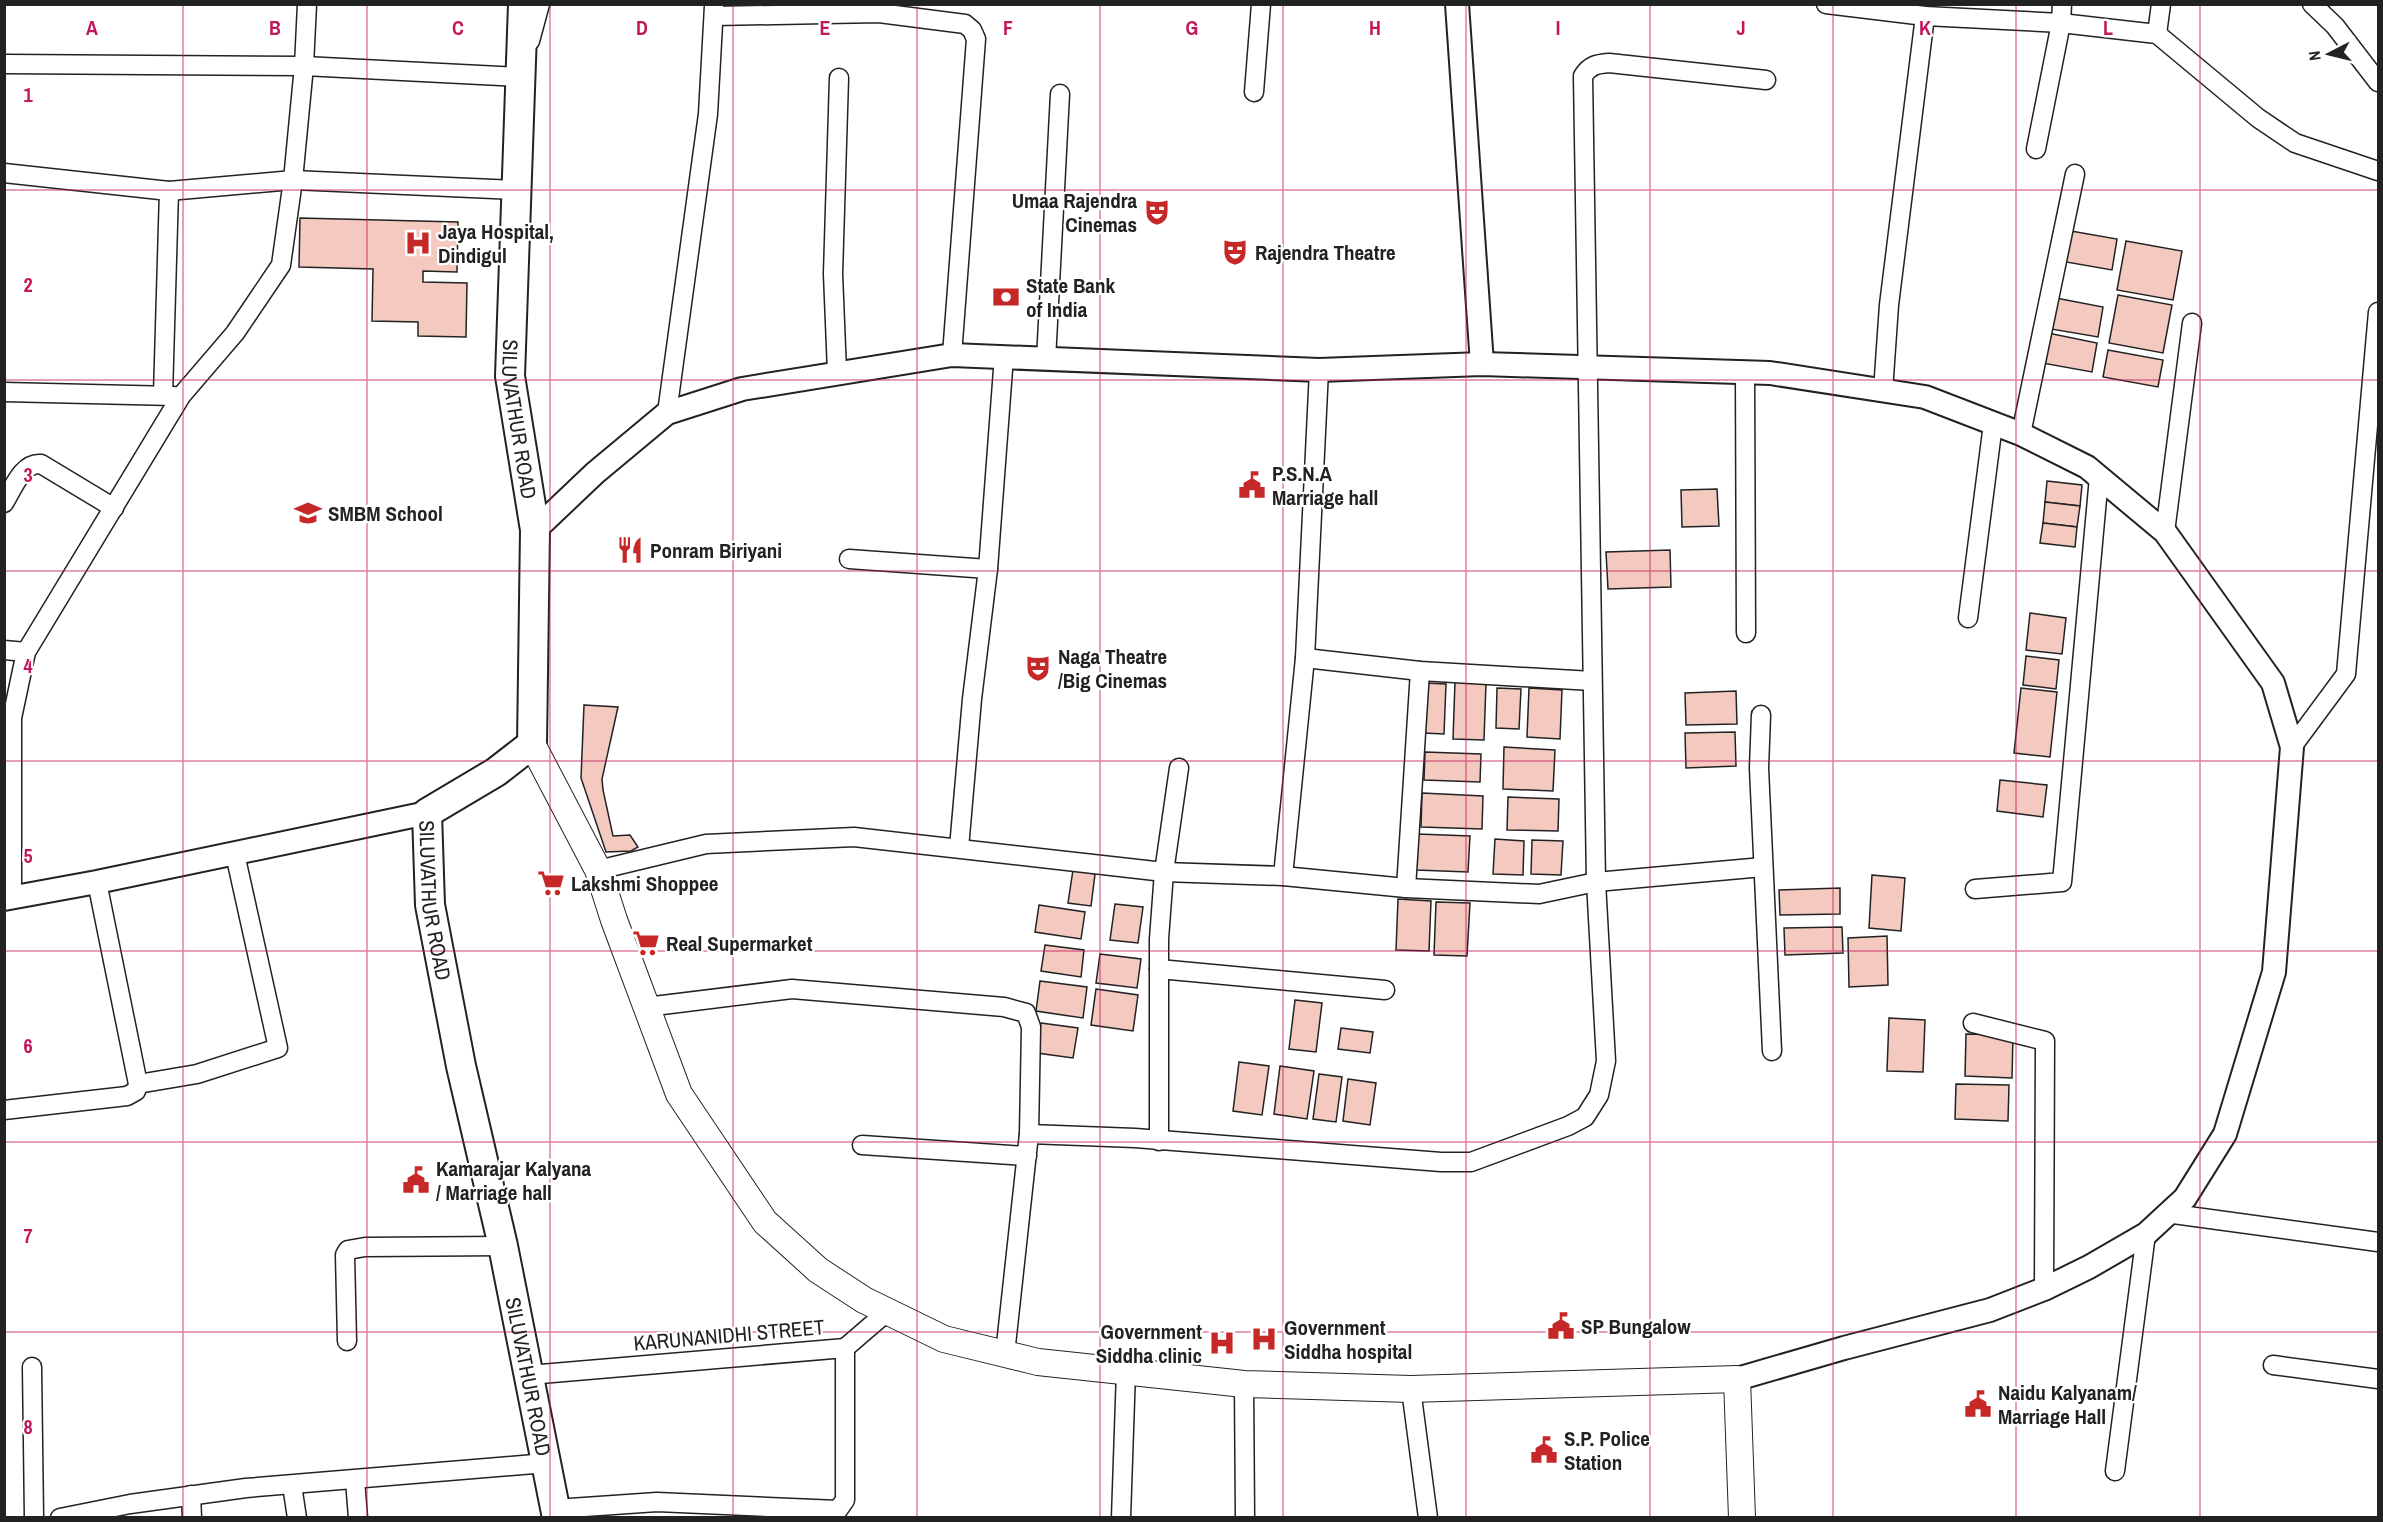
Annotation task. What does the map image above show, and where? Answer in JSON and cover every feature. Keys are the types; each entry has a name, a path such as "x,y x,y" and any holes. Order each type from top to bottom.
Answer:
{"main road":[{"name":"SILUVATHUR ROAD","path":"523,4 510,376 535,530 532,744 495,772 427,813 430,904 461,1066 503,1246 556,1513"},
{"path":"532,744 598,870 679,1094 765,1222 818,1270 864,1300 944,1339 1038,1362 1244,1384 1411,1389 1737,1379 1742,1518"}],"street":[{"path":"307,4 304,66 293,180 281,266 236,333 172,396 114,508 26,652 12,718 8,898 97,882 427,813"},
{"path":"509,4 520,77"},
{"path":"520,77 540,4"},
{"path":"1254,92 1261,4"},
{"path":"1457,4 1482,364"},
{"path":"1826,4 1883,8 1925,16 2061,23 2157,34 2258,118 2295,143 2379,171"},
{"path":"2036,149 2061,23 2062,4"},
{"path":"2157,34 2161,4"},
{"path":"2312,4 2335,26 2379,82"},
{"path":"667,413 708,114 714,10 880,9 965,24 972,30 976,39 952,355"},
{"path":"1883,391 1889,305 1925,16"},
{"path":"1029,1134 1471,1162 1568,1126 1585,1117 1599,1095 1606,1061 1596,882 1583,76 1588,68 1597,64 1609,63 1766,80"},
{"path":"4,64 304,66 520,77"},
{"path":"837,372 833,274 840,78"},
{"path":"1046,360 1060,94"},
{"path":"4,173 170,191 293,180 516,190"},
{"path":"2021,434 2075,174"},
{"path":"170,191 172,396"},
{"path":"2292,747 2346,674 2379,312"},
{"path":"2165,532 2192,324"},
{"path":"535,530 595,473 667,413 742,389 952,355 1319,370 1482,364 1770,373 1925,397 2021,434 2087,467 2165,532 2273,683 2292,747 2274,972 2224,1134 2185,1198 2166,1213 2146,1234 2090,1267 2044,1289 1990,1310 1737,1379"},
{"path":"959,848 972,699 988,569 1004,356"},
{"path":"1283,876 1305,658 1319,370"},
{"path":"1744,372 1746,633"},
{"path":"4,392 172,396"},
{"path":"1968,618 1993,424"},
{"path":"4,503 26,468 41,464 114,508"},
{"path":"1975,889 2062,882 2099,477"},
{"path":"849,559 988,569"},
{"path":"4,650 26,652"},
{"path":"1305,658 1420,671 1592,681"},
{"path":"1406,888 1420,671"},
{"path":"1761,715 1759,768 1772,1051"},
{"path":"1159,1141 1159,969 1164,872 1179,768"},
{"path":"598,870 706,844 854,837 1164,872 1283,876 1406,888 1539,894 1596,882 1763,867"},
{"path":"138,1084 197,1074 278,1048 235,854"},
{"path":"4,1110 127,1096 136,1090 138,1084 97,882"},
{"path":"1159,969 1385,990"},
{"path":"646,1007 792,989 1004,1007 1026,1013 1032,1027 1029,1134 1005,1354"},
{"path":"1973,1023 2045,1041 2044,1289"},
{"path":"862,1144 1027,1156"},
{"path":"2166,1213 2379,1242"},
{"path":"2115,1471 2146,1234"},
{"path":"347,1341 345,1255 348,1250 365,1247 503,1246"},
{"path":"845,1347 888,1311"},
{"name":"KARUNANIDHI STREET","path":"529,1375 845,1347 845,1500 838,1510 657,1502 556,1513"},
{"path":"2273,1365 2379,1379"},
{"path":"32,1367 34,1518"},
{"path":"1121,1518 1126,1371"},
{"path":"1244,1384 1245,1518"},
{"path":"1411,1389 1428,1518"},
{"path":"60,1518 191,1495 246,1488 355,1480 464,1468 546,1463"},
{"path":"355,1480 358,1518"},
{"path":"292,1485 297,1518"},
{"path":"191,1495 192,1518"}],"building":[{"path":"300,218 458,222 457,272 423,271 423,282 467,283 466,337 418,336 418,322 372,321 373,269 299,267"},
{"path":"2071,231 2117,239 2112,270 2066,262"},
{"path":"2126,241 2182,251 2173,300 2117,290"},
{"path":"2118,295 2172,305 2163,353 2109,343"},
{"path":"2056,298 2103,307 2098,337 2051,329"},
{"path":"2048,333 2097,343 2092,372 2042,363"},
{"path":"2108,350 2163,360 2158,387 2103,377"},
{"path":"2047,481 2082,485 2080,506 2045,502"},
{"path":"1717,489 1719,526 1682,527 1681,490"},
{"path":"2045,502 2080,506 2077,527 2043,523"},
{"path":"2043,523 2077,527 2075,547 2040,543"},
{"path":"1670,550 1671,587 1608,589 1606,552"},
{"path":"2030,613 2066,618 2062,654 2026,650"},
{"path":"2026,656 2059,660 2056,689 2023,685"},
{"path":"1455,682 1486,683 1484,740 1453,739"},
{"path":"1425,683 1446,684 1444,734 1423,733"},
{"path":"1497,688 1521,689 1519,729 1496,728"},
{"path":"1529,688 1562,690 1560,739 1527,737"},
{"path":"2021,688 2057,692 2050,757 2014,753"},
{"path":"1736,691 1737,724 1686,725 1685,693"},
{"path":"584,705 618,707 602,779 613,836 630,835 638,847 631,851 606,852 581,778"},
{"path":"1735,732 1736,766 1686,768 1685,733"},
{"path":"1504,747 1555,750 1553,791 1503,789"},
{"path":"1425,752 1481,754 1480,782 1424,780"},
{"path":"2000,780 2047,785 2043,817 1997,811"},
{"path":"1422,793 1483,796 1482,829 1421,827"},
{"path":"1508,797 1559,799 1558,831 1507,830"},
{"path":"1418,834 1470,836 1468,872 1416,870"},
{"path":"1495,839 1524,841 1523,875 1493,874"},
{"path":"1532,840 1563,841 1561,875 1531,874"},
{"path":"1073,870 1095,874 1091,906 1068,903"},
{"path":"1872,875 1905,878 1901,931 1869,928"},
{"path":"1840,888 1840,914 1780,915 1779,890"},
{"path":"1398,899 1431,901 1429,951 1396,950"},
{"path":"1436,902 1470,903 1467,956 1434,955"},
{"path":"1115,904 1143,907 1138,943 1110,940"},
{"path":"1039,905 1085,912 1081,939 1035,932"},
{"path":"1842,927 1843,953 1785,955 1784,928"},
{"path":"1887,936 1888,985 1849,987 1848,938"},
{"path":"1045,945 1084,950 1081,977 1041,971"},
{"path":"1100,954 1141,959 1137,988 1096,983"},
{"path":"1040,981 1087,987 1083,1018 1036,1011"},
{"path":"1096,989 1138,995 1133,1031 1091,1025"},
{"path":"1295,1000 1322,1003 1316,1052 1289,1049"},
{"path":"1889,1018 1925,1020 1923,1072 1887,1071"},
{"path":"1041,1023 1078,1028 1073,1058 1037,1053"},
{"path":"1341,1028 1373,1032 1370,1053 1338,1049"},
{"path":"1966,1034 2013,1035 2012,1078 1965,1076"},
{"path":"1239,1062 1269,1066 1262,1115 1233,1111"},
{"path":"1280,1066 1314,1071 1307,1119 1274,1114"},
{"path":"1319,1074 1342,1077 1336,1122 1313,1119"},
{"path":"1348,1079 1376,1083 1370,1125 1343,1121"},
{"path":"1956,1084 2009,1085 2008,1121 1955,1119"}],"place":[{"name":"Umaa Rajendra Cinemas","path":"1157,212"},
{"name":"Jaya Hospital, Dindigul","path":"418,243"},
{"name":"Rajendra Theatre","path":"1235,252"},
{"name":"State Bank of India","path":"1006,297"},
{"name":"P.S.N.A Marriage hall","path":"1252,485"},
{"name":"SMBM School","path":"308,513"},
{"name":"Ponram Biriyani","path":"630,550"},
{"name":"Naga Theatre /Big Cinemas","path":"1038,668"},
{"name":"Lakshmi Shoppee","path":"551,883"},
{"name":"Real Supermarket","path":"646,943"},
{"name":"Kamarajar Kalyana / Marriage hall","path":"416,1180"},
{"name":"SP Bungalow","path":"1561,1326"},
{"name":"Government Siddha hospital","path":"1264,1339"},
{"name":"Government Siddha clinic","path":"1222,1343"},
{"name":"Naidu Kalyanam/ Marriage Hall","path":"1978,1404"},
{"name":"S.P. Police Station","path":"1544,1450"}]}
